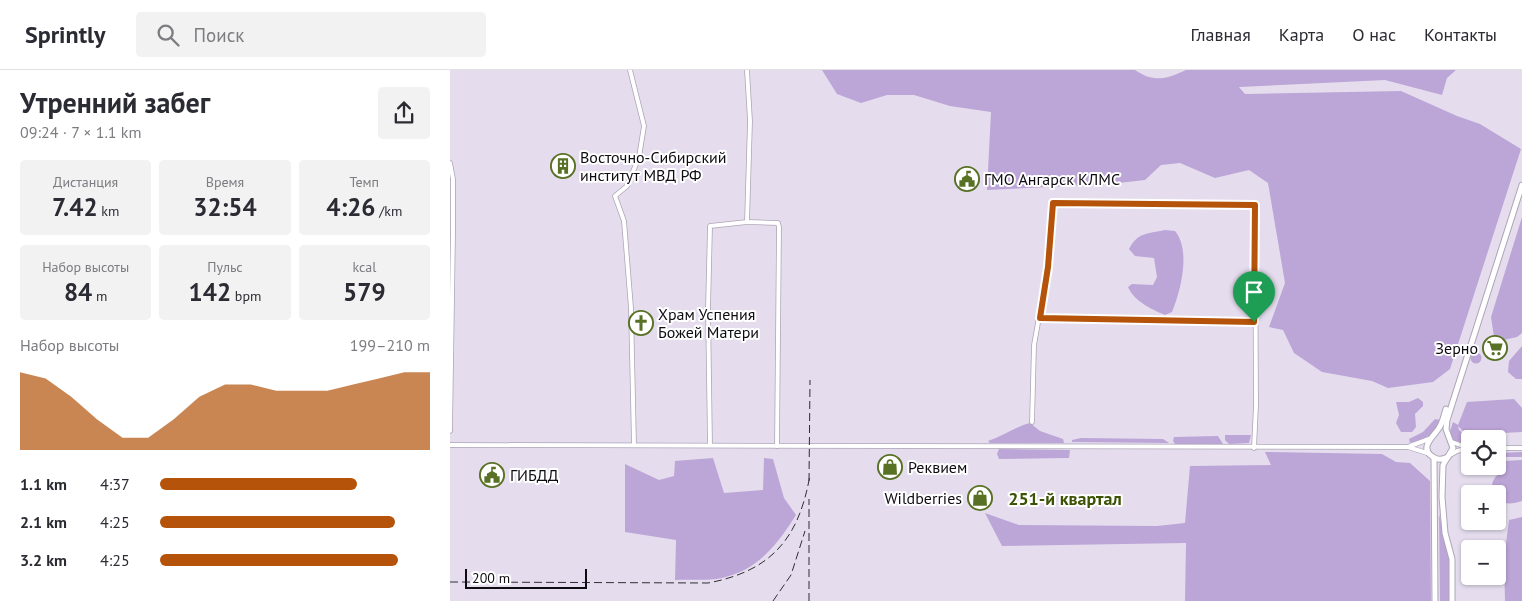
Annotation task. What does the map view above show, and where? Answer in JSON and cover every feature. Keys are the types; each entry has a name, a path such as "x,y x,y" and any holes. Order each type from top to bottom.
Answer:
{"main road":[{"path":"1452,601 1452,559 1445,532 1442,502 1443,465 1452,449 1452,442 1446,427 1454,393 1522,185"},
{"path":"1435,601 1433,457 1427,445 1440,426 1454,393"},
{"path":"1431,437 1444,434 1452,442"},
{"path":"1433,457 1441,459 1448,456"}],"street":[{"path":"630,70 644,126 639,157 627,186 615,196 624,221 628,260 634,445"},
{"path":"747,70 750,121 747,222"},
{"path":"450,162 453,179 453,232 450,431"},
{"path":"1032,422 1035,327 1040,318 1048,267 1053,203 1255,205 1254,448"},
{"path":"710,445 708,319 710,226 747,222 778,223 779,376 777,446"},
{"path":"1040,318 1254,322"},
{"path":"1408,447 1431,437"},
{"path":"1452,442 1461,445"},
{"path":"450,445 1408,447 1424,450 1433,457"},
{"path":"1506,448 1522,448"},
{"path":"1448,456 1461,450"}],"shaded area":[{"path":"822,70 1135,70 1148,77 1161,78 1173,76 1186,70 1456,70 1447,78 1442,95 1385,80 1239,87 1245,94 1401,91 1480,124 1521,149 1450,369 1433,382 1388,388 1372,381 1322,372 1294,353 1283,330 1269,327 1285,283 1268,183 1249,170 1215,178 1180,163 1161,165 1145,180 1110,184 987,190 991,112 950,106 914,95 887,95 861,103 837,94"},
{"path":"1522,217 1522,333 1517,337 1499,341 1494,337 1491,317"},
{"path":"1165,230 1175,231 1180,239 1183,249 1183,270 1172,312 1165,315 1139,300 1128,287 1132,284 1153,285 1157,277 1154,258 1135,256 1129,249 1132,243 1144,235"},
{"path":"1522,346 1522,379 1516,379 1508,372 1509,361"},
{"path":"1476,352 1482,358 1476,364 1470,358"},
{"path":"1418,398 1423,402 1423,406 1415,414 1416,427 1412,432 1401,432 1396,423 1399,415 1396,402 1409,402"},
{"path":"1514,399 1522,408 1522,432 1462,430 1458,426 1461,431 1461,442 1455,441 1451,437 1450,431 1453,422 1458,425 1467,402"},
{"path":"1435,419 1440,420 1432,433 1420,441 1410,443 1409,439 1423,432"},
{"path":"1030,423 1040,431 1063,439 1064,443 990,443 988,441 1019,427"},
{"path":"1225,435 1251,435 1249,443 1229,444 1225,440"},
{"path":"1218,436 1223,444 1175,444 1173,441 1174,437"},
{"path":"1081,438 1163,439 1169,443 1072,442 1072,440"},
{"path":"999,449 1070,450 1069,458 999,459 997,454"},
{"path":"1265,452 1382,454 1396,462 1410,463 1430,481 1431,601 1185,601 1186,543 1002,546 985,513 1019,525 1157,526 1185,523 1190,466 1271,465"},
{"path":"1522,452 1522,457 1506,457 1506,453"},
{"path":"713,458 724,493 763,490 764,458 773,459 784,498 796,515 774,546 746,569 716,579 675,580 676,540 625,532 625,464 659,480 674,476 675,461"},
{"path":"1522,460 1522,501 1516,503 1506,503 1506,485 1492,485 1498,475 1506,475 1506,461"},
{"path":"1439,514 1450,558 1451,601 1440,601"},
{"path":"1522,517 1522,601 1505,601 1506,543 1509,520"}],"railway":[{"path":"809,481 810,380"},
{"path":"450,582 708,583 730,577 749,570 765,560 779,548 790,534 805,497 810,475"},
{"path":"809,499 809,601"},
{"path":"773,601 791,575 805,531"}],"place":[{"name":"Восточно-Сибирский институт МВД РФ","path":"563,166"},
{"name":"ГМО Ангарск КЛМС","path":"967,179"},
{"name":"Храм Успения Божей Матери","path":"641,323"},
{"name":"Зерно","path":"1495,348"},
{"name":"Реквием","path":"890,467"},
{"name":"ГИБДД","path":"492,475"},
{"name":"Wildberries","path":"980,498"}],"district":[{"name":"251-й квартал","path":"1065,498"}],"route":[{"path":"1053,203 1255,205 1254,322 1124,319 1062,320 1040,318 1048,267 1053,203"}]}
